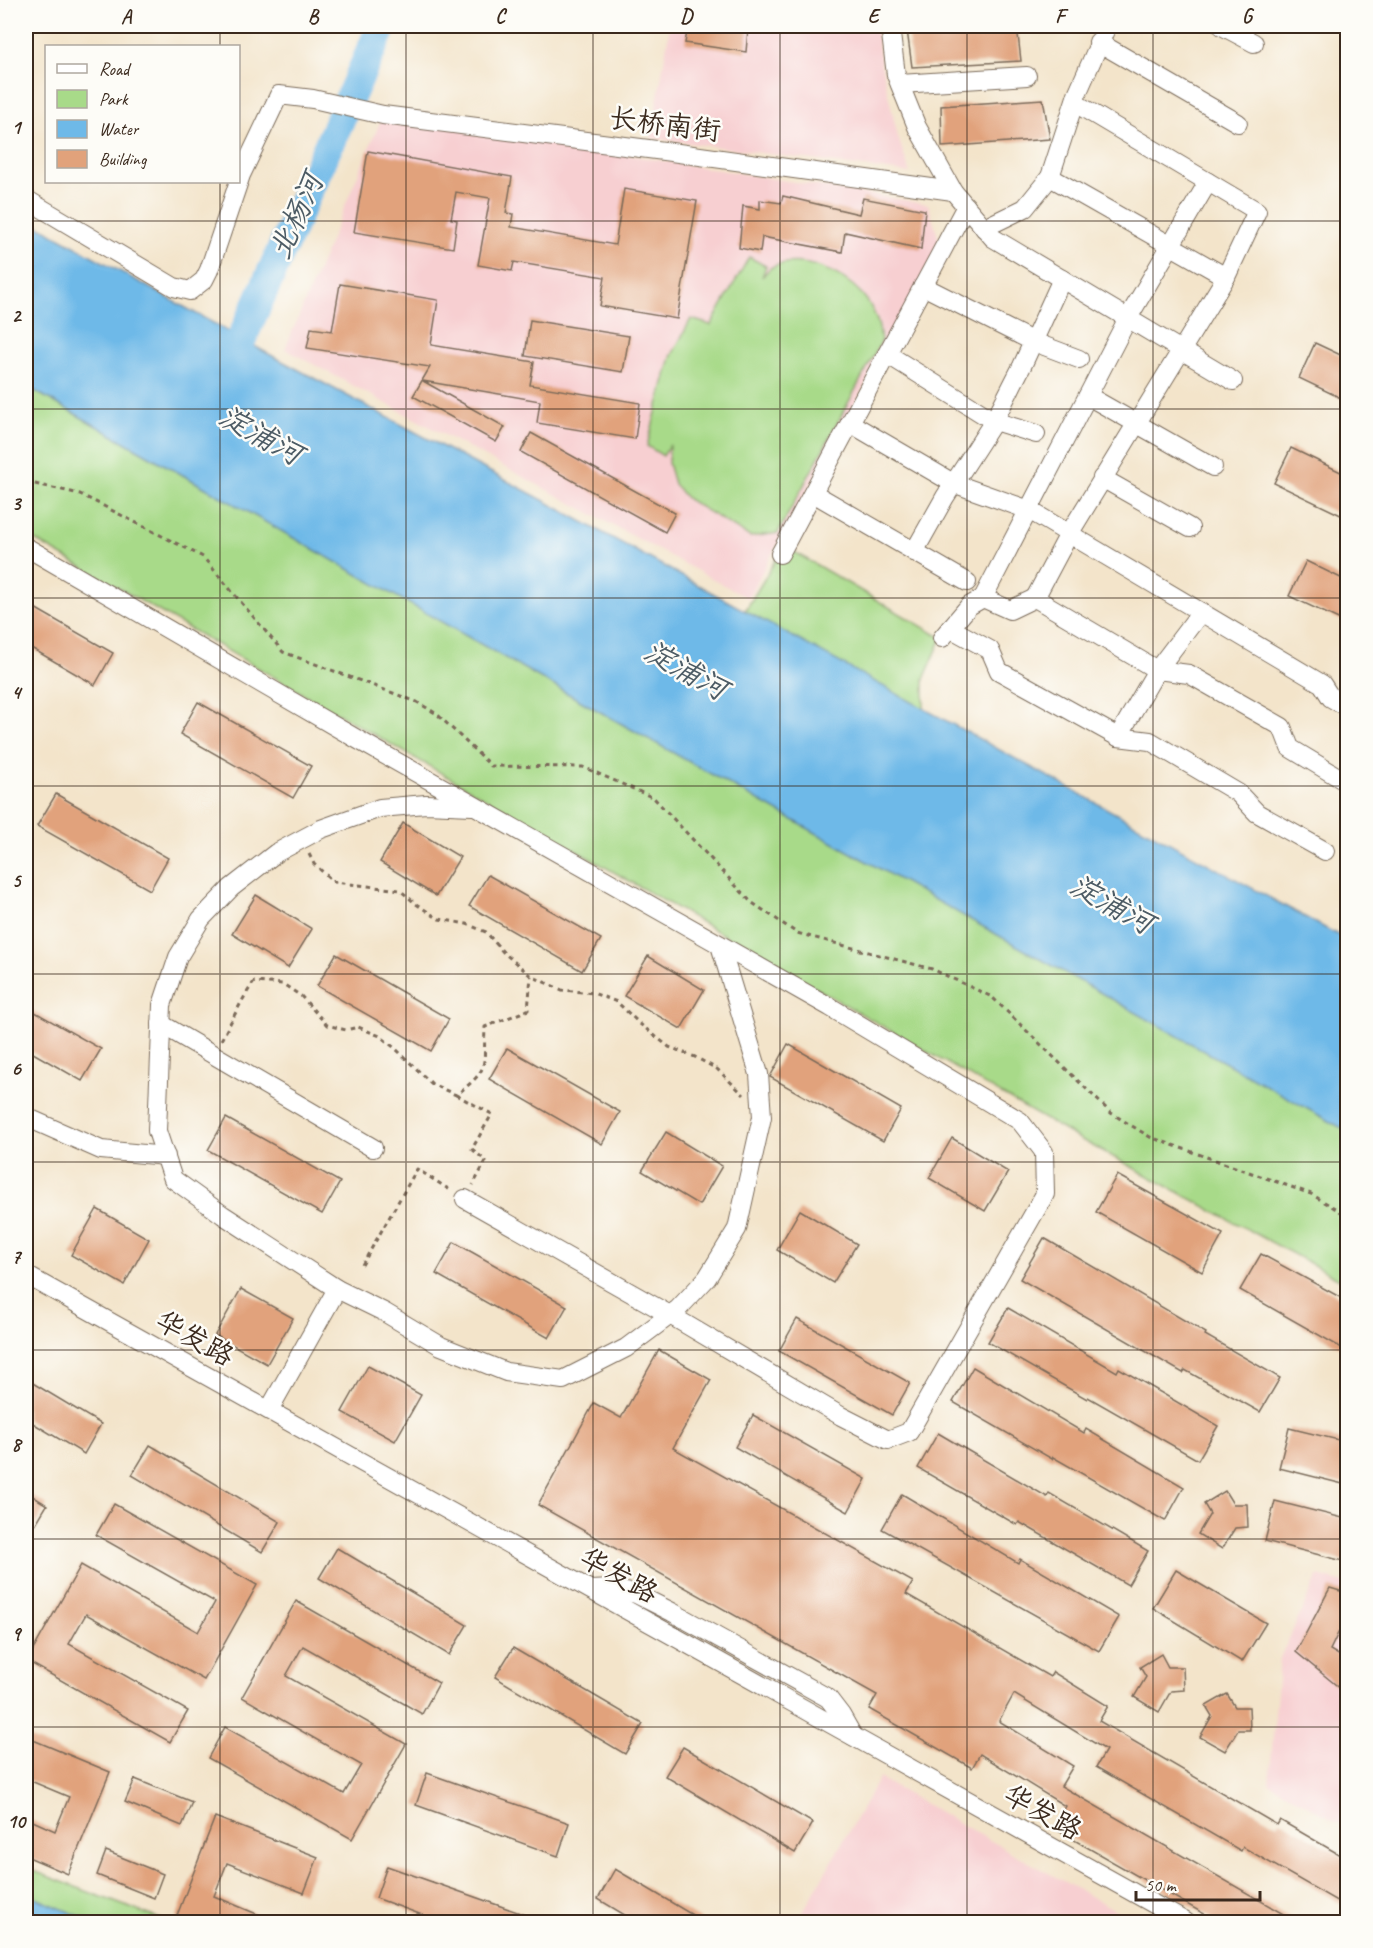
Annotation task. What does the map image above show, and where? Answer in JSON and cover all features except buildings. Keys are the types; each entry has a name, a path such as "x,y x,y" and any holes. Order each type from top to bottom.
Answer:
{"street":[{"path":"890,26 896,75 917,127 953,191 993,238 1233,381"},
{"path":"984,228 1025,208 1050,177 1098,42 1107,26"},
{"path":"1222,26 1254,43"},
{"path":"1098,42 1238,123"},
{"path":"900,84 1027,76"},
{"name":"长桥南街","path":"240,181 279,95 313,99 370,113 953,191"},
{"path":"984,598 1010,610 1035,598 1102,478 1226,277 1257,211 1075,103"},
{"path":"1050,177 1226,277"},
{"path":"1208,182 1128,318 984,598 969,606 946,633 990,650 999,671 1118,736 1150,741 1238,793 1257,813 1325,851"},
{"name":"长桥南街","path":"26,199 174,287 190,291 204,280 209,270 239,183"},
{"path":"780,554 966,206"},
{"path":"914,552 953,483 994,420 1034,342 1062,279"},
{"path":"923,286 1034,342 1079,359"},
{"path":"887,354 994,420 1036,434"},
{"path":"1088,396 1213,467"},
{"path":"850,423 953,483 1029,510 1322,684 1331,698 1347,708"},
{"path":"1102,478 1190,528"},
{"path":"813,493 967,582"},
{"path":"26,548 830,1007 1020,1121 1044,1152 1045,1194 909,1432 888,1440 841,1416 670,1314 465,1199"},
{"path":"1035,598 1157,670 1189,674 1282,727 1290,748 1347,783"},
{"path":"1118,736 1157,670 1201,612"},
{"path":"477,807 426,804 380,808 321,829 276,853 231,888 201,919 178,957 162,1005 157,1131 173,1179 223,1215 337,1289 384,1312 441,1346 506,1372 563,1380 626,1348 670,1314 707,1278 737,1229 760,1128 759,1074 720,945"},
{"path":"160,1024 373,1148"},
{"path":"26,1117 101,1150 166,1156"},
{"name":"华发路","path":"26,1275 1186,1923"},
{"path":"269,1410 337,1289"}],"path":[{"path":"1340,191 1347,196"},
{"path":"26,482 80,494 203,557 283,652 417,702 437,714 491,766 583,767 654,798 751,902 797,933 932,969 992,997 1111,1113 1150,1137 1311,1194 1347,1216"},
{"path":"301,840 314,864 334,882 400,890 416,904 439,918 467,924 486,932 503,952 531,976 562,990 593,993 617,1002 669,1047 717,1069 761,1109"},
{"path":"456,1095 481,1074 485,1062 485,1027 528,1010 531,976"},
{"path":"213,1054 254,982 283,984 301,996 327,1025 346,1030 358,1028 380,1036 432,1084 492,1114 472,1149 486,1161 465,1199 417,1169 362,1265"}],"shaded area":[{"path":"670,26 876,26 881,64 898,137 910,173 651,138"},
{"path":"383,115 928,204 941,247 748,598 285,349"},
{"path":"1318,1576 1347,1584 1347,1828 1269,1783 1280,1658"},
{"path":"879,1778 1032,1864 1137,1922 797,1922"}],"green space":[{"path":"749,257 766,266 762,277 772,267 795,263 820,267 844,279 862,294 870,305 878,323 881,342 778,533 750,537 687,499 674,484 668,463 670,445 663,456 647,446 671,357 691,319 711,325"},
{"path":"26,386 1347,1131 1347,1283 1076,1137 26,535"},
{"path":"784,546 942,638 924,679 924,709 745,611"},
{"path":"26,1868 167,1922 26,1922"}],"water":[{"name":"淀浦河","path":"26,219 267,353 541,499 1347,940 1347,1131 26,386"},
{"path":"26,1894 94,1922 26,1922"}],"waterway":[{"name":"北杨河","path":"225,376 382,26"}]}
